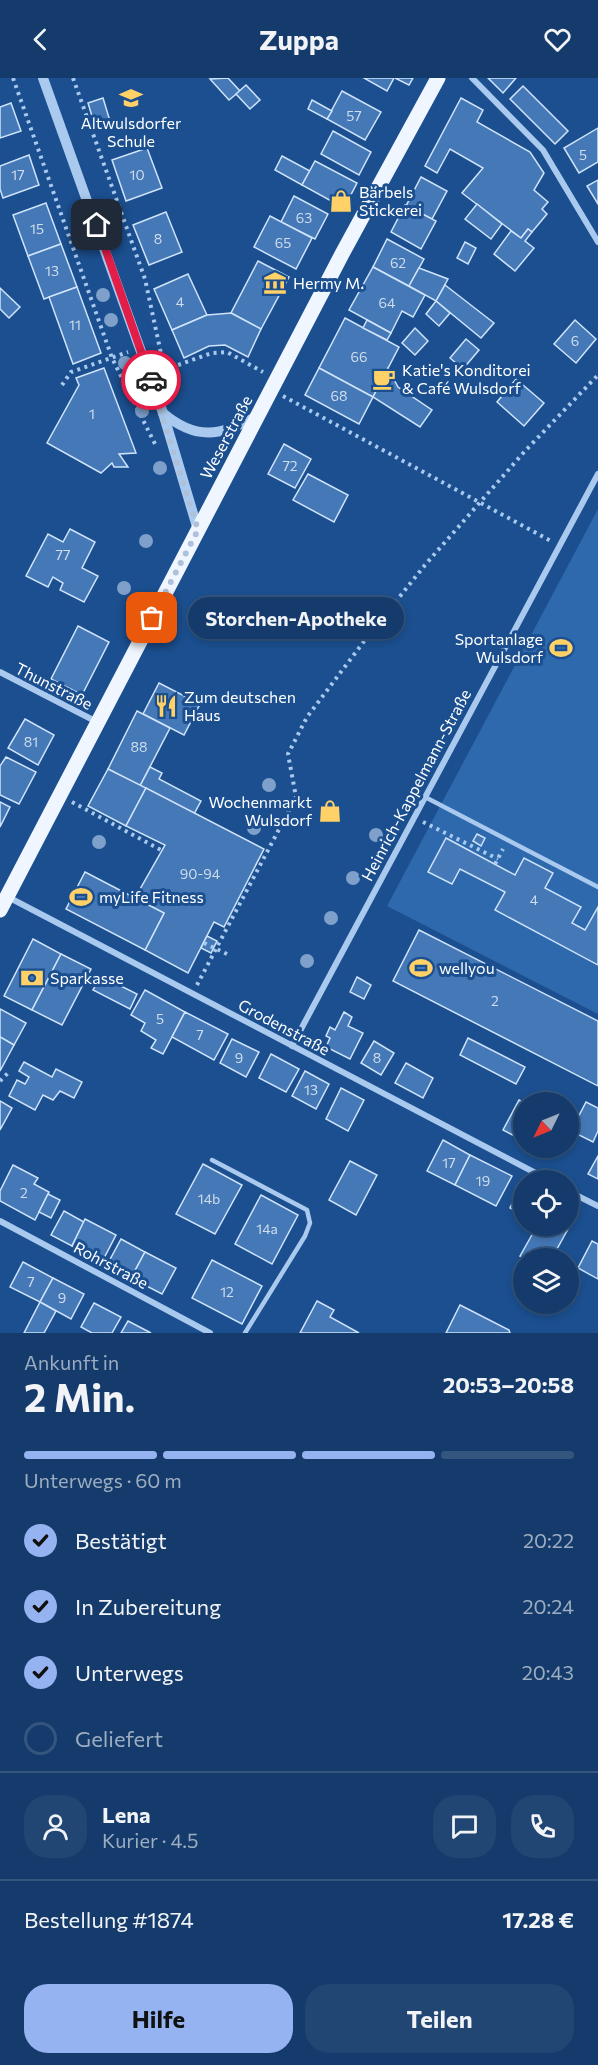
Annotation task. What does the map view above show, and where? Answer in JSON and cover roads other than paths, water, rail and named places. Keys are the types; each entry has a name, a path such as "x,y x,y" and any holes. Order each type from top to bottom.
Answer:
{"main road":[{"name":"Weserstraße","path":"4,903 274,384 438,78"}],"street":[{"path":"44,78 163,413 198,530"},
{"path":"471,78 543,150 598,242"},
{"path":"163,413 178,425 204,433 240,426 258,416"},
{"name":"Heinrich-Kappelmann-Straße","path":"292,1046 598,474"},
{"name":"Thunstraße","path":"0,672 98,722"},
{"name":"Grodenstraße","path":"4,903 192,994 530,1170"},
{"path":"579,1196 598,1206"},
{"name":"Rohrstraße","path":"0,1221 210,1333"}],"lane":[{"path":"425,797 598,887"},
{"path":"212,1160 307,1210 310,1223 305,1236 245,1333"}],"place":[{"name":"Altwulsdorfer Schule","path":"131,98"},
{"name":"Bärbels Stickerei","path":"341,201"},
{"name":"Hermy M.","path":"275,283"},
{"name":"Katie's Konditorei & Café Wulsdorf","path":"384,379"},
{"name":"Storchen-Apotheke","path":"152,618"},
{"name":"Sportanlage Wulsdorf","path":"561,648"},
{"name":"Zum deutschen Haus","path":"166,706"},
{"name":"Wochenmarkt Wulsdorf","path":"330,811"},
{"name":"myLife Fitness","path":"81,897"},
{"name":"wellyou","path":"421,968"},
{"name":"Sparkasse","path":"32,978"}]}
